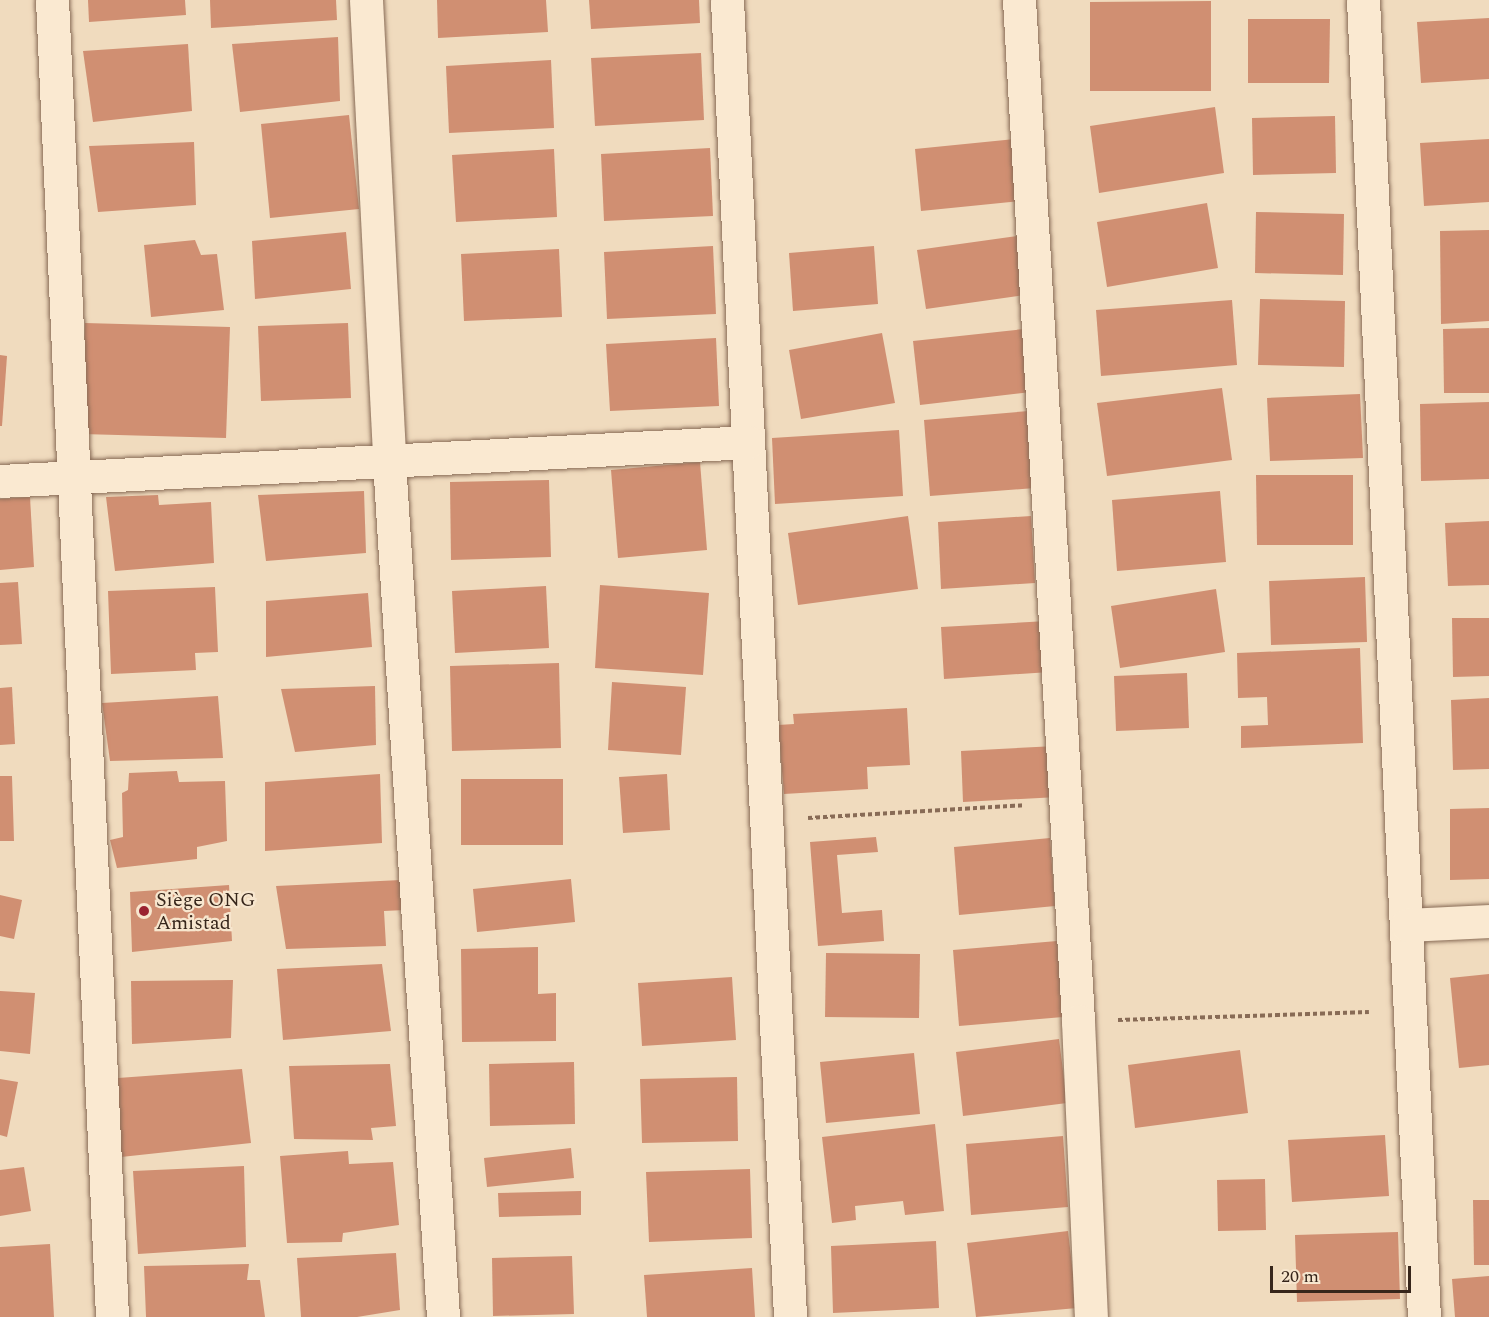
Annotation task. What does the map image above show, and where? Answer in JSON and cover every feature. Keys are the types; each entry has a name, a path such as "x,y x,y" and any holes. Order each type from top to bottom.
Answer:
{"street":[{"path":"52,0 112,1317"},
{"path":"366,0 389,461 443,1317"},
{"path":"727,0 790,1317"},
{"path":"1019,0 1078,1022 1091,1317"},
{"path":"1363,0 1412,1011 1424,1317"},
{"path":"0,481 748,442"},
{"path":"1407,925 1489,921"}],"path":[{"path":"766,820 1065,802"},
{"path":"1078,1022 1412,1011"}],"building":[{"path":"88,0 185,0 186,15 89,22"},
{"path":"210,0 336,0 337,20 211,28"},
{"path":"437,0 546,0 548,32 438,38"},
{"path":"589,0 699,0 700,23 591,29"},
{"path":"1211,1 1211,91 1090,91 1090,2"},
{"path":"1489,18 1489,79 1421,83 1417,22"},
{"path":"1248,19 1330,19 1329,83 1248,83"},
{"path":"338,37 340,101 240,112 232,44"},
{"path":"188,44 192,111 93,122 83,51"},
{"path":"701,53 704,120 595,126 591,58"},
{"path":"551,60 554,128 449,133 446,66"},
{"path":"1215,107 1224,173 1099,193 1090,126"},
{"path":"349,115 359,209 270,218 261,124"},
{"path":"1335,116 1336,173 1253,175 1252,118"},
{"path":"1015,139 1021,201 921,211 915,149"},
{"path":"1489,139 1489,202 1424,206 1420,143"},
{"path":"194,142 196,205 98,212 89,146"},
{"path":"710,148 713,216 604,221 601,154"},
{"path":"554,149 557,217 456,222 452,155"},
{"path":"1207,203 1218,268 1107,287 1097,222"},
{"path":"1256,212 1344,214 1343,275 1255,273"},
{"path":"1489,230 1489,321 1441,324 1440,231"},
{"path":"346,232 351,289 255,299 252,241"},
{"path":"1017,236 1025,295 926,309 917,250"},
{"path":"195,240 201,255 217,254 224,310 151,317 144,245"},
{"path":"713,246 716,314 607,319 604,252"},
{"path":"874,246 878,304 793,311 789,253"},
{"path":"559,249 562,317 464,321 461,254"},
{"path":"1260,299 1345,301 1344,367 1258,365"},
{"path":"1232,300 1237,365 1101,376 1096,310"},
{"path":"85,323 230,327 226,438 82,434"},
{"path":"348,323 351,398 261,401 258,326"},
{"path":"1489,328 1489,393 1444,393 1443,329"},
{"path":"1024,329 1031,392 920,405 913,341"},
{"path":"882,333 895,403 801,419 789,350"},
{"path":"716,338 719,406 610,411 606,344"},
{"path":"0,355 7,356 2,426 0,426"},
{"path":"1222,388 1232,460 1107,476 1097,403"},
{"path":"1360,394 1363,458 1270,461 1267,398"},
{"path":"1489,402 1489,479 1421,481 1420,404"},
{"path":"1029,411 1035,488 930,496 924,420"},
{"path":"899,430 903,496 775,504 772,438"},
{"path":"700,462 707,550 618,558 611,470"},
{"path":"1256,475 1353,475 1353,545 1257,545"},
{"path":"549,480 551,557 451,560 450,482"},
{"path":"364,491 366,553 266,561 258,495"},
{"path":"1220,491 1226,562 1117,571 1112,500"},
{"path":"158,495 159,505 211,502 214,563 115,571 106,497"},
{"path":"30,497 34,567 0,570 0,499"},
{"path":"908,516 918,589 798,605 788,533"},
{"path":"1031,516 1035,583 941,589 938,522"},
{"path":"1489,521 1489,585 1448,586 1445,523"},
{"path":"1365,577 1367,642 1271,645 1269,581"},
{"path":"18,582 22,644 0,645 0,583"},
{"path":"600,585 709,593 703,675 595,668"},
{"path":"546,586 549,648 455,653 452,591"},
{"path":"215,587 218,652 195,653 196,670 111,674 108,591"},
{"path":"1216,589 1225,652 1120,668 1111,606"},
{"path":"368,593 372,647 266,657 266,601"},
{"path":"1452,618 1489,618 1489,676 1453,677"},
{"path":"1047,621 1050,672 944,679 941,627"},
{"path":"1360,648 1363,743 1241,748 1241,726 1268,725 1267,697 1238,698 1237,653"},
{"path":"559,663 561,748 452,751 450,666"},
{"path":"1187,673 1189,728 1116,731 1114,676"},
{"path":"612,682 686,687 681,755 608,750"},
{"path":"375,686 376,745 295,752 281,689"},
{"path":"12,687 15,744 0,745 0,688"},
{"path":"218,696 223,758 110,761 102,703"},
{"path":"1489,698 1489,769 1453,770 1451,700"},
{"path":"907,708 910,765 867,767 868,789 784,794 778,725 794,724 793,714"},
{"path":"1056,746 1058,797 963,802 961,751"},
{"path":"177,771 179,782 225,781 227,841 197,847 197,859 117,868 110,840 123,837 122,793 128,790 129,773"},
{"path":"380,774 382,843 265,851 265,782"},
{"path":"667,774 670,830 623,833 619,777"},
{"path":"0,776 12,776 14,841 0,841"},
{"path":"461,779 563,779 563,845 461,845"},
{"path":"1489,808 1489,879 1450,880 1450,809"},
{"path":"876,837 878,852 837,855 842,913 882,910 884,941 818,946 810,842"},
{"path":"1050,838 1055,906 959,915 954,847"},
{"path":"571,879 575,922 477,932 473,889"},
{"path":"401,880 405,910 384,911 386,946 286,949 276,886"},
{"path":"229,885 232,941 132,952 130,892"},
{"path":"0,895 22,900 14,939 0,936"},
{"path":"1057,941 1063,1017 959,1026 953,950"},
{"path":"538,947 538,994 556,993 556,1041 462,1042 461,949"},
{"path":"826,953 920,954 919,1018 825,1017"},
{"path":"382,964 391,1031 283,1040 277,969"},
{"path":"1489,974 1489,1065 1459,1068 1450,978"},
{"path":"732,977 736,1040 642,1046 638,983"},
{"path":"233,980 231,1038 132,1044 131,981"},
{"path":"0,991 35,993 30,1054 0,1051"},
{"path":"1059,1039 1067,1103 963,1116 956,1052"},
{"path":"1240,1050 1248,1113 1135,1128 1128,1065"},
{"path":"914,1053 920,1114 826,1123 820,1062"},
{"path":"574,1062 575,1124 490,1126 489,1064"},
{"path":"390,1064 396,1126 371,1128 373,1140 294,1139 289,1066"},
{"path":"242,1069 251,1143 121,1157 118,1078"},
{"path":"737,1077 738,1141 642,1143 640,1079"},
{"path":"0,1079 18,1082 7,1137 0,1135"},
{"path":"935,1124 944,1211 905,1215 903,1201 855,1206 856,1220 832,1223 822,1137"},
{"path":"1385,1135 1389,1196 1292,1202 1288,1140"},
{"path":"1063,1136 1068,1207 971,1215 966,1144"},
{"path":"571,1148 574,1178 487,1187 484,1158"},
{"path":"348,1151 349,1164 393,1162 399,1225 343,1233 342,1242 287,1243 280,1156"},
{"path":"244,1166 246,1247 138,1254 133,1171"},
{"path":"24,1167 31,1211 0,1216 0,1170"},
{"path":"750,1169 752,1238 649,1242 646,1172"},
{"path":"1265,1179 1266,1230 1218,1231 1217,1180"},
{"path":"581,1191 581,1215 499,1217 498,1193"},
{"path":"1473,1200 1489,1200 1489,1265 1474,1265"},
{"path":"1068,1231 1077,1308 976,1317 967,1243"},
{"path":"1398,1232 1400,1299 1297,1302 1295,1235"},
{"path":"936,1241 939,1308 833,1313 831,1246"},
{"path":"50,1244 54,1317 0,1317 0,1247"},
{"path":"396,1253 400,1310 357,1317 301,1317 297,1258"},
{"path":"572,1256 574,1314 493,1316 492,1258"},
{"path":"249,1264 247,1280 260,1280 265,1317 146,1317 144,1266"},
{"path":"752,1268 755,1317 647,1317 644,1275"},
{"path":"1489,1276 1489,1317 1455,1317 1452,1279"}],"place":[{"name":"Siège ONG Amistad","path":"144,911"}]}
